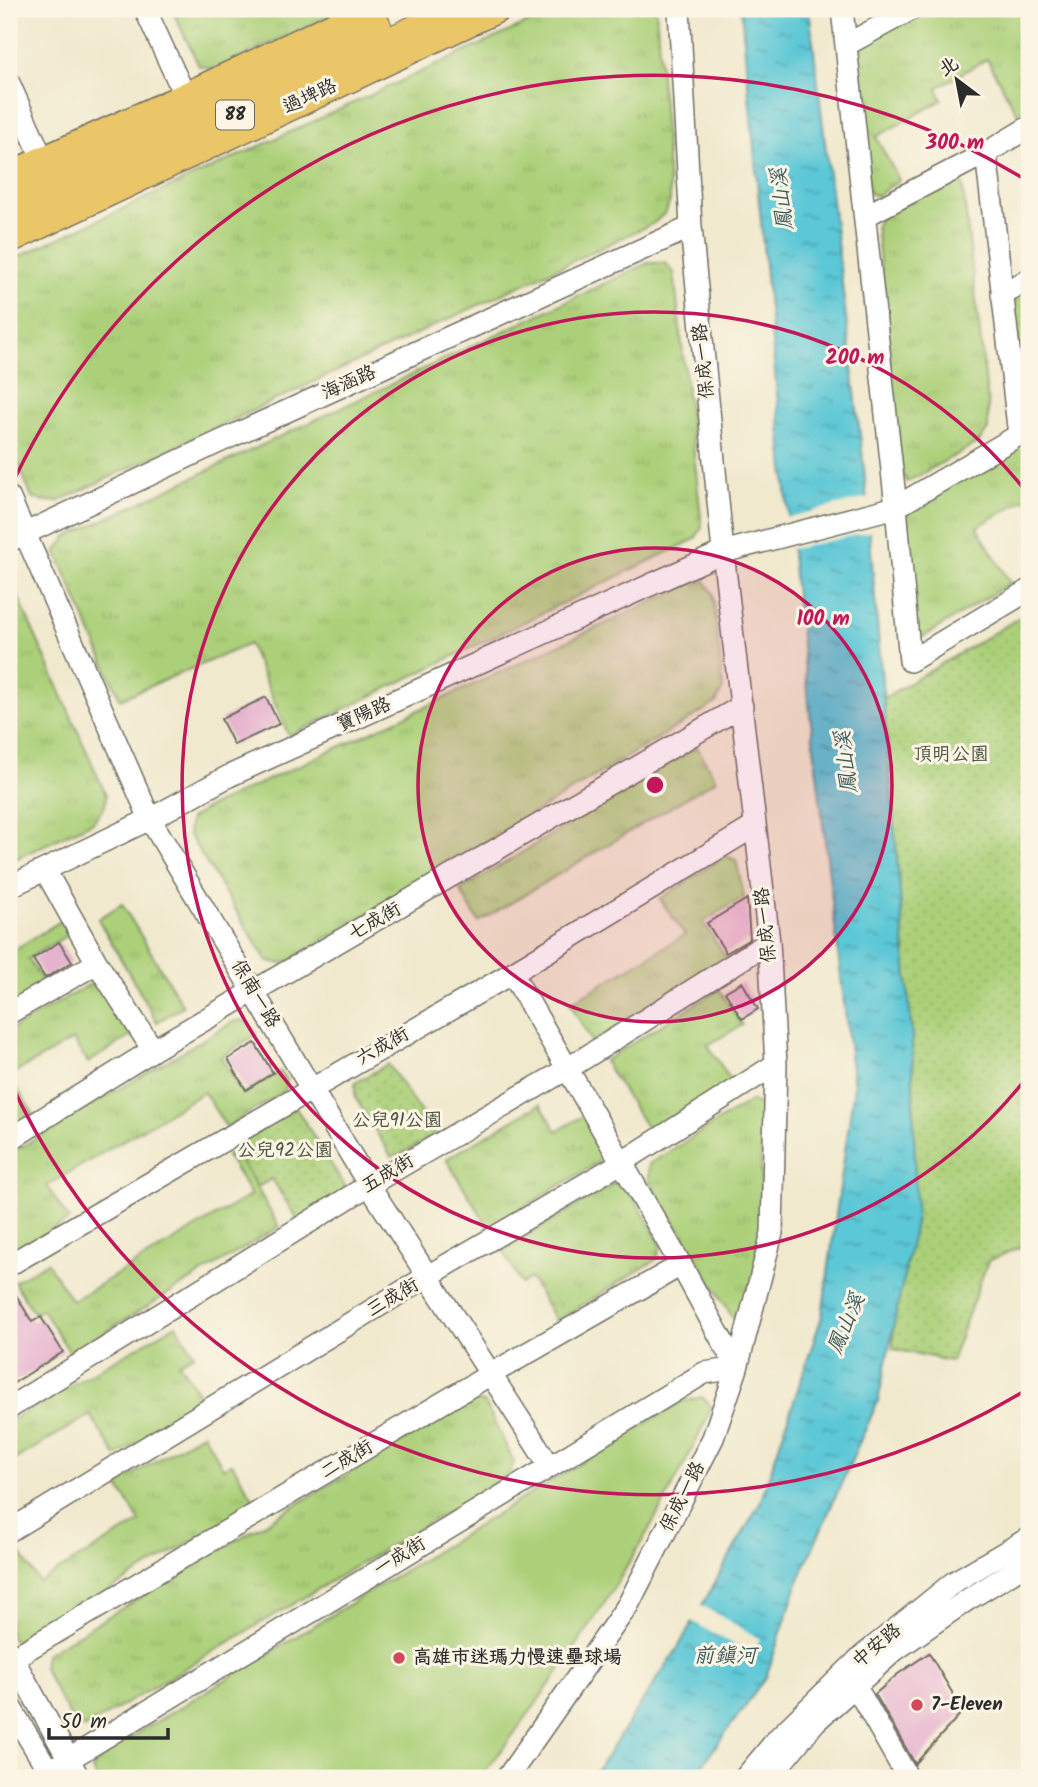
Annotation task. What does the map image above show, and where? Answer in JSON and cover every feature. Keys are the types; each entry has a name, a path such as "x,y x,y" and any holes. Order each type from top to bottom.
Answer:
{"highway":[{"name":"88","path":"9,192 414,9"},
{"name":"88","path":"9,220 461,9"}],"main road":[{"path":"9,175 185,96 368,9"},
{"name":"過埤路","path":"9,240 498,9"}],"street":[{"path":"145,9 185,96"},
{"name":"保成一路","path":"507,1778 628,1605 713,1438 737,1368 772,1233 776,1064 769,942 723,552 691,227 679,9"},
{"path":"842,9 910,661 1029,590"},
{"path":"846,45 912,9"},
{"path":"9,83 43,160"},
{"path":"865,216 986,153 1029,127"},
{"path":"986,153 1002,295 1024,432"},
{"name":"海涵路","path":"17,537 691,227"},
{"path":"1002,295 1029,279"},
{"name":"寶陽路","path":"9,887 150,819 229,776 723,552 896,507 1024,432"},
{"name":"保南一路","path":"9,497 17,537 150,819 369,1185 549,1465"},
{"name":"七成街","path":"9,1140 153,1050 742,706"},
{"name":"六成街","path":"9,1265 512,973 755,826"},
{"path":"45,870 97,963 153,1050"},
{"name":"五成街","path":"9,1408 369,1185 567,1069 769,942"},
{"path":"9,1013 97,963"},
{"path":"512,973 681,1265 737,1368"},
{"name":"三成街","path":"9,1531 428,1276 621,1163 776,1064"},
{"name":"二成街","path":"11,1654 681,1265"},
{"name":"一成街","path":"47,1776 74,1770 549,1465 704,1373 737,1368"},
{"name":"中安路","path":"745,1778 779,1737 850,1680 954,1582 1029,1538"},
{"name":"中安路","path":"769,1778 850,1680 967,1600 1029,1562"},
{"path":"11,1654 74,1770"},
{"path":"850,1680 908,1778"},
{"path":"9,1705 47,1776"}],"green space":[{"path":"172,9 346,9 215,69 199,66"},
{"path":"558,9 656,9 670,200 666,212 654,223 57,502 32,498 9,440 9,261"},
{"path":"927,9 1029,9 1029,106 1017,113 987,59 937,88 942,100 876,137 899,180 877,196 869,193 854,55 861,44"},
{"path":"959,177 962,181 988,403 988,429 979,442 907,482 901,471 876,224 885,214"},
{"path":"648,263 666,263 674,273 702,527 695,539 289,736 249,644 120,699 56,552 67,537"},
{"path":"1029,286 1029,403 1025,404 1014,305 1019,292"},
{"path":"1029,438 1029,497 977,527 1010,583 923,637 915,631 906,509"},
{"path":"9,581 106,795 105,806 93,822 9,862"},
{"path":"705,581 713,593 723,688 716,703 284,964 267,961 188,833 190,819 205,809 693,583"},
{"name":"頂明公園","path":"1029,612 1029,1243 988,1261 951,1361 893,1349 899,1007 867,708"},
{"path":"697,747 716,780 479,922 460,890"},
{"path":"725,856 736,860 744,897 703,922 728,961 592,1042 570,1003 685,935 660,899"},
{"path":"122,904 183,1006 157,1022 98,919"},
{"path":"61,921 69,934 28,959 47,987 9,1009 9,953"},
{"path":"92,983 100,985 132,1035 88,1063 73,1040 9,1076 9,1031"},
{"path":"719,989 742,1025 708,1045 731,1081 649,1132 604,1061"},
{"path":"242,1020 249,1023 257,1034 221,1057 243,1094 280,1071 287,1081 285,1091 226,1127 204,1092 47,1186 69,1220 9,1255 9,1154 233,1022"},
{"name":"公兒91公園","path":"388,1064 436,1135 399,1155 391,1156 355,1097 355,1083"},
{"path":"9,1076 34,1115 9,1131"},
{"path":"751,1101 761,1106 761,1222 753,1294 740,1322 733,1318 649,1180 649,1164"},
{"path":"540,1104 557,1131 585,1115 607,1152 599,1162 489,1228 446,1159"},
{"name":"公兒92公園","path":"296,1108 348,1191 299,1222 272,1179 257,1187 232,1147"},
{"path":"235,1149 279,1227 70,1353 42,1309 35,1314 14,1282 47,1262 72,1301 251,1195 227,1156"},
{"path":"625,1181 661,1245 657,1259 556,1321 530,1278 521,1284 503,1250 615,1183"},
{"path":"176,1325 194,1354 179,1363 205,1403 116,1456 90,1415 9,1463 9,1421"},
{"path":"702,1397 712,1407 636,1553 546,1690 480,1778 96,1778 92,1770 105,1753 681,1402"},
{"path":"472,1400 485,1403 514,1462 509,1475 85,1728 74,1724 43,1668 45,1654"},
{"path":"203,1433 223,1468 232,1463 256,1503 23,1642 12,1639 9,1634 9,1549 15,1545 39,1582 140,1522 117,1484"}],"water":[{"name":"前鎮河","path":"741,9 809,9 864,468 912,1036 916,1218 878,1401 799,1579 766,1677 693,1778 592,1778 679,1646 760,1503 822,1316 854,1087 795,586"}],"pier":[{"path":"870,497 873,531 788,550 785,518"},
{"path":"699,1604 760,1639 750,1654 690,1620"}],"building":[{"path":"266,697 279,724 234,745 221,719"},
{"path":"747,899 750,939 726,953 707,923"},
{"path":"59,942 72,962 45,978 33,959"},
{"path":"742,982 758,1009 742,1019 725,992"},
{"path":"255,1043 273,1073 246,1090 228,1059"},
{"path":"9,1283 32,1322 41,1317 63,1352 9,1386"},
{"name":"7-Eleven","path":"929,1653 963,1711 915,1764 875,1694"}],"place":[{"name":"高雄市迷瑪力慢速壘球場","path":"399,1658"},
{"name":"7-Eleven","path":"917,1705"}],"water label":[{"name":"鳳山溪","path":"783,199"},
{"name":"鳳山溪","path":"847,762"},
{"name":"鳳山溪","path":"847,1324"}]}
